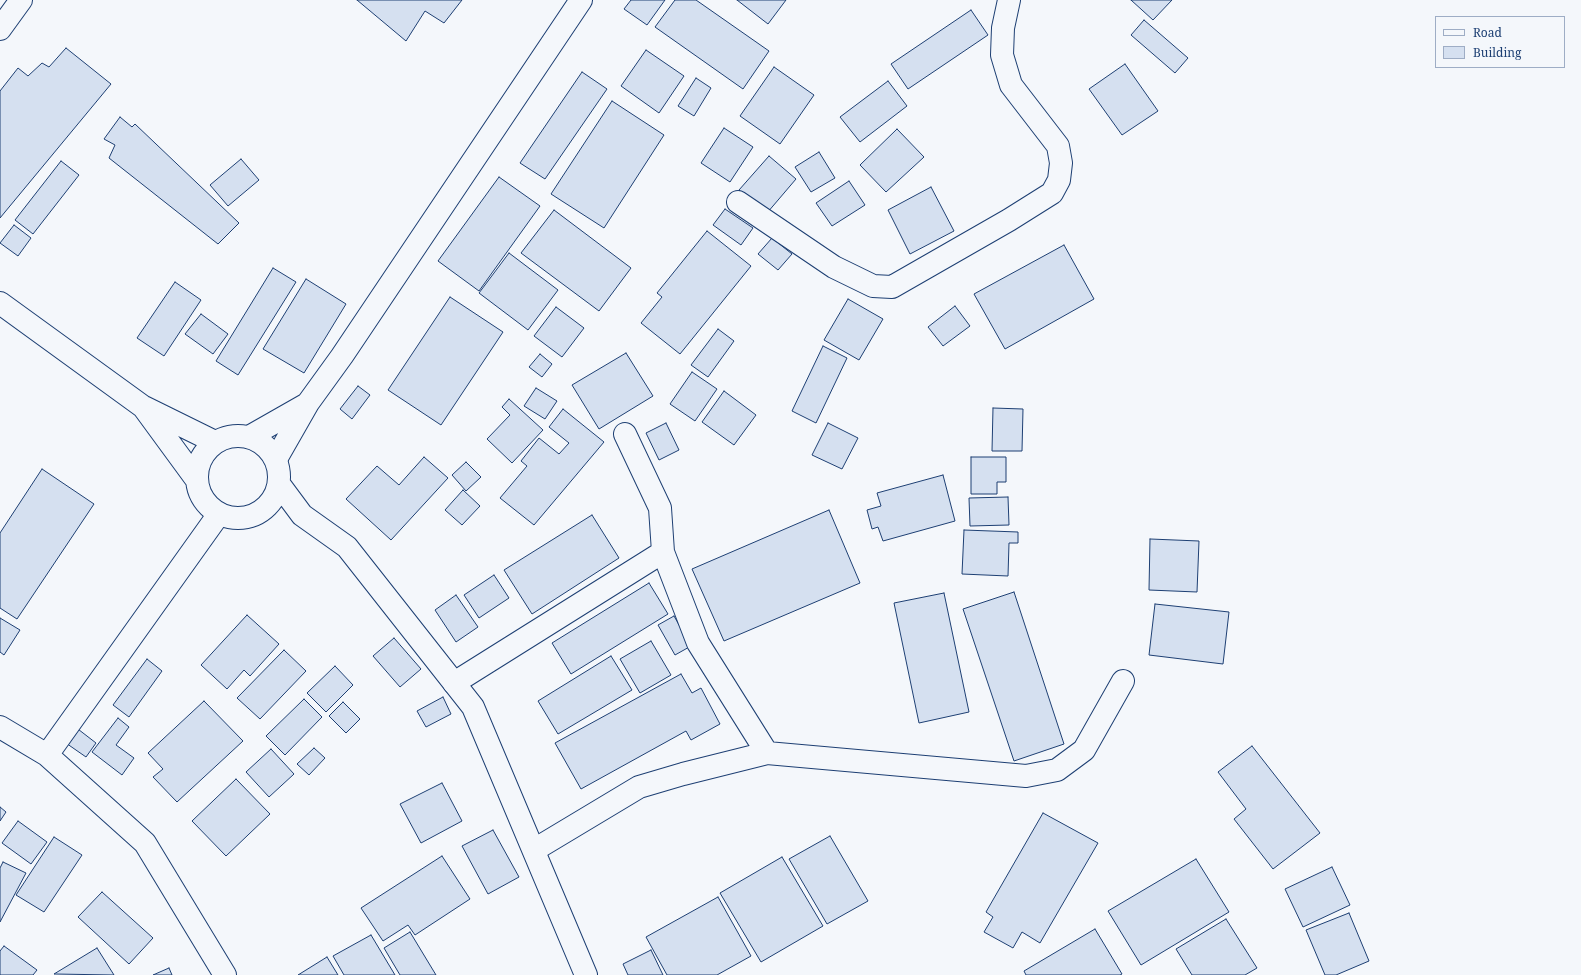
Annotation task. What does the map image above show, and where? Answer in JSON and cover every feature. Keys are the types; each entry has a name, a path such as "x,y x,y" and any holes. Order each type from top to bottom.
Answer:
{"street":[{"path":"0,29 21,0"},
{"path":"276,459 308,403 342,356 581,0"},
{"path":"738,202 834,267 873,286 892,287 1010,220 1052,193 1059,180 1061,163 1058,146 1011,85 1002,55 1004,28 1009,0"},
{"path":"0,303 142,406 215,442"},
{"path":"250,437 308,403"},
{"path":"142,406 196,479"},
{"path":"625,434 660,508 663,552 698,643 767,753"},
{"path":"232,436 250,437 265,445 276,459 280,476 280,484 274,499 263,510 250,517 233,518 218,514 207,505 199,493 196,479 198,464 205,451 215,442 232,436"},
{"path":"280,484 302,515 347,547 473,707 586,975"},
{"path":"263,510 302,515"},
{"path":"47,755 218,514"},
{"path":"454,683 663,552"},
{"path":"534,850 639,787 683,774 767,753 1026,776 1057,770 1084,750 1123,681"},
{"path":"0,727 47,755 145,843 225,975"}],"building":[{"path":"357,0 462,0 444,23 425,11 406,41"},
{"path":"631,0 665,0 647,25 624,9"},
{"path":"675,0 696,0 769,51 743,89 655,27"},
{"path":"737,0 786,0 768,24"},
{"path":"1131,0 1172,0 1153,20"},
{"path":"971,10 988,35 908,89 891,64"},
{"path":"1144,20 1188,58 1175,73 1131,35"},
{"path":"66,48 111,84 0,218 0,91 18,68 28,76 42,63 49,67"},
{"path":"646,50 684,76 659,113 621,86"},
{"path":"1125,64 1158,111 1122,135 1089,89"},
{"path":"774,67 814,95 780,144 740,116"},
{"path":"582,72 607,89 545,179 520,163"},
{"path":"696,78 711,88 694,116 678,106"},
{"path":"888,81 907,106 860,142 840,117"},
{"path":"612,101 664,135 604,228 551,194"},
{"path":"120,117 132,127 135,124 239,223 218,244 109,158 115,145 104,139"},
{"path":"724,128 753,147 730,182 701,163"},
{"path":"897,129 924,157 886,192 860,165"},
{"path":"819,152 835,178 811,192 795,167"},
{"path":"769,156 796,179 767,213 739,190"},
{"path":"241,159 259,180 228,206 210,185"},
{"path":"61,161 79,175 33,234 15,220"},
{"path":"499,177 540,206 479,291 438,261"},
{"path":"849,181 865,205 832,226 816,203"},
{"path":"931,187 954,231 910,254 888,210"},
{"path":"725,209 753,228 741,245 713,225"},
{"path":"554,210 631,268 599,311 521,253"},
{"path":"14,225 31,238 18,256 0,243"},
{"path":"707,231 751,266 680,354 641,323 662,297 657,293"},
{"path":"772,238 792,254 778,270 758,254"},
{"path":"1064,245 1094,299 1005,349 974,294"},
{"path":"509,253 558,290 528,330 479,293"},
{"path":"273,268 296,282 238,375 216,361"},
{"path":"306,279 346,304 304,373 263,349"},
{"path":"175,282 201,300 164,356 137,338"},
{"path":"450,297 503,332 441,425 388,390"},
{"path":"848,299 883,319 859,360 824,340"},
{"path":"955,306 970,326 943,346 928,327"},
{"path":"556,307 584,328 562,357 534,336"},
{"path":"201,314 228,334 213,354 185,334"},
{"path":"718,329 734,341 708,377 691,365"},
{"path":"823,346 847,358 816,423 792,411"},
{"path":"626,353 653,396 599,429 572,385"},
{"path":"540,354 552,364 542,377 529,367"},
{"path":"692,372 717,389 695,421 670,404"},
{"path":"358,386 370,395 352,419 340,409"},
{"path":"536,388 557,401 545,419 524,406"},
{"path":"724,391 756,415 734,445 702,422"},
{"path":"509,399 543,430 512,463 487,439 510,415 502,407"},
{"path":"993,408 1023,409 1022,451 992,451"},
{"path":"563,409 604,442 534,525 500,498 527,466 521,461 539,438 559,454 569,443 549,427"},
{"path":"666,423 679,450 659,460 646,433"},
{"path":"828,423 858,438 842,469 812,455"},
{"path":"424,457 448,478 391,540 346,499 377,466 399,485"},
{"path":"971,457 1006,457 1006,482 997,482 997,494 971,494"},
{"path":"466,462 481,477 466,491 452,475"},
{"path":"42,469 94,504 17,619 0,608 0,533"},
{"path":"943,475 955,521 883,541 878,527 872,529 867,510 881,506 877,493"},
{"path":"463,490 480,506 462,525 445,510"},
{"path":"1008,497 1009,525 970,526 969,498"},
{"path":"829,510 860,583 724,641 692,569"},
{"path":"592,515 619,558 532,614 504,570"},
{"path":"964,530 1018,532 1018,543 1009,543 1008,576 962,574"},
{"path":"1150,539 1199,541 1197,592 1149,590"},
{"path":"494,575 509,598 479,618 464,595"},
{"path":"649,583 668,614 571,674 552,643"},
{"path":"1014,592 1064,744 1014,761 963,609"},
{"path":"944,593 969,712 919,723 894,603"},
{"path":"456,595 478,627 456,642 435,610"},
{"path":"1155,604 1229,612 1223,664 1149,655"},
{"path":"247,615 279,644 250,676 244,670 227,689 201,665"},
{"path":"674,616 691,646 675,655 658,625"},
{"path":"0,618 20,630 4,655 0,652"},
{"path":"394,638 421,669 400,687 373,656"},
{"path":"651,641 671,675 640,693 620,659"},
{"path":"284,650 306,671 260,719 237,698"},
{"path":"611,656 632,690 558,734 538,701"},
{"path":"147,659 162,671 129,717 113,705"},
{"path":"335,666 353,685 326,712 307,693"},
{"path":"681,674 692,693 701,688 720,724 691,740 686,731 581,789 555,743"},
{"path":"443,697 451,714 426,727 417,711"},
{"path":"304,699 322,717 285,755 266,736"},
{"path":"204,701 243,741 177,802 153,777 163,769 148,753"},
{"path":"343,702 360,719 346,733 329,716"},
{"path":"118,718 129,727 116,745 134,758 122,775 92,752"},
{"path":"74,726 96,743 86,757 63,741"},
{"path":"1252,746 1320,833 1273,869 1234,819 1246,809 1218,772"},
{"path":"314,748 325,758 309,775 297,764"},
{"path":"271,749 294,774 269,797 246,772"},
{"path":"236,779 270,814 226,856 192,821"},
{"path":"442,783 462,821 421,843 400,804"},
{"path":"0,807 6,812 0,821"},
{"path":"1043,813 1098,843 1040,943 1022,932 1013,948 984,932 993,917 986,912"},
{"path":"18,821 47,842 31,864 2,843"},
{"path":"493,830 519,877 488,894 462,846"},
{"path":"830,836 868,901 827,924 789,859"},
{"path":"54,837 82,855 44,912 16,895"},
{"path":"442,856 470,899 415,935 408,925 383,941 361,908"},
{"path":"782,857 823,926 761,962 720,893"},
{"path":"1196,859 1229,912 1141,965 1108,911"},
{"path":"3,862 26,873 0,922 0,868"},
{"path":"1332,867 1350,905 1303,927 1285,889"},
{"path":"102,892 153,938 129,964 78,917"},
{"path":"718,897 751,956 717,975 667,975 646,937"},
{"path":"1349,913 1369,961 1336,975 1325,975 1306,930"},
{"path":"1226,919 1257,968 1245,975 1192,975 1176,949"},
{"path":"1095,929 1122,974 1026,975 1024,971"},
{"path":"410,932 436,975 400,975 384,948"},
{"path":"371,935 395,975 344,975 333,956"},
{"path":"4,946 37,970 33,975 0,975 0,951"},
{"path":"97,948 114,975 54,974"},
{"path":"651,950 663,975 628,975 623,964"},
{"path":"327,957 338,975 298,975"},
{"path":"169,968 172,975 153,975"}]}
